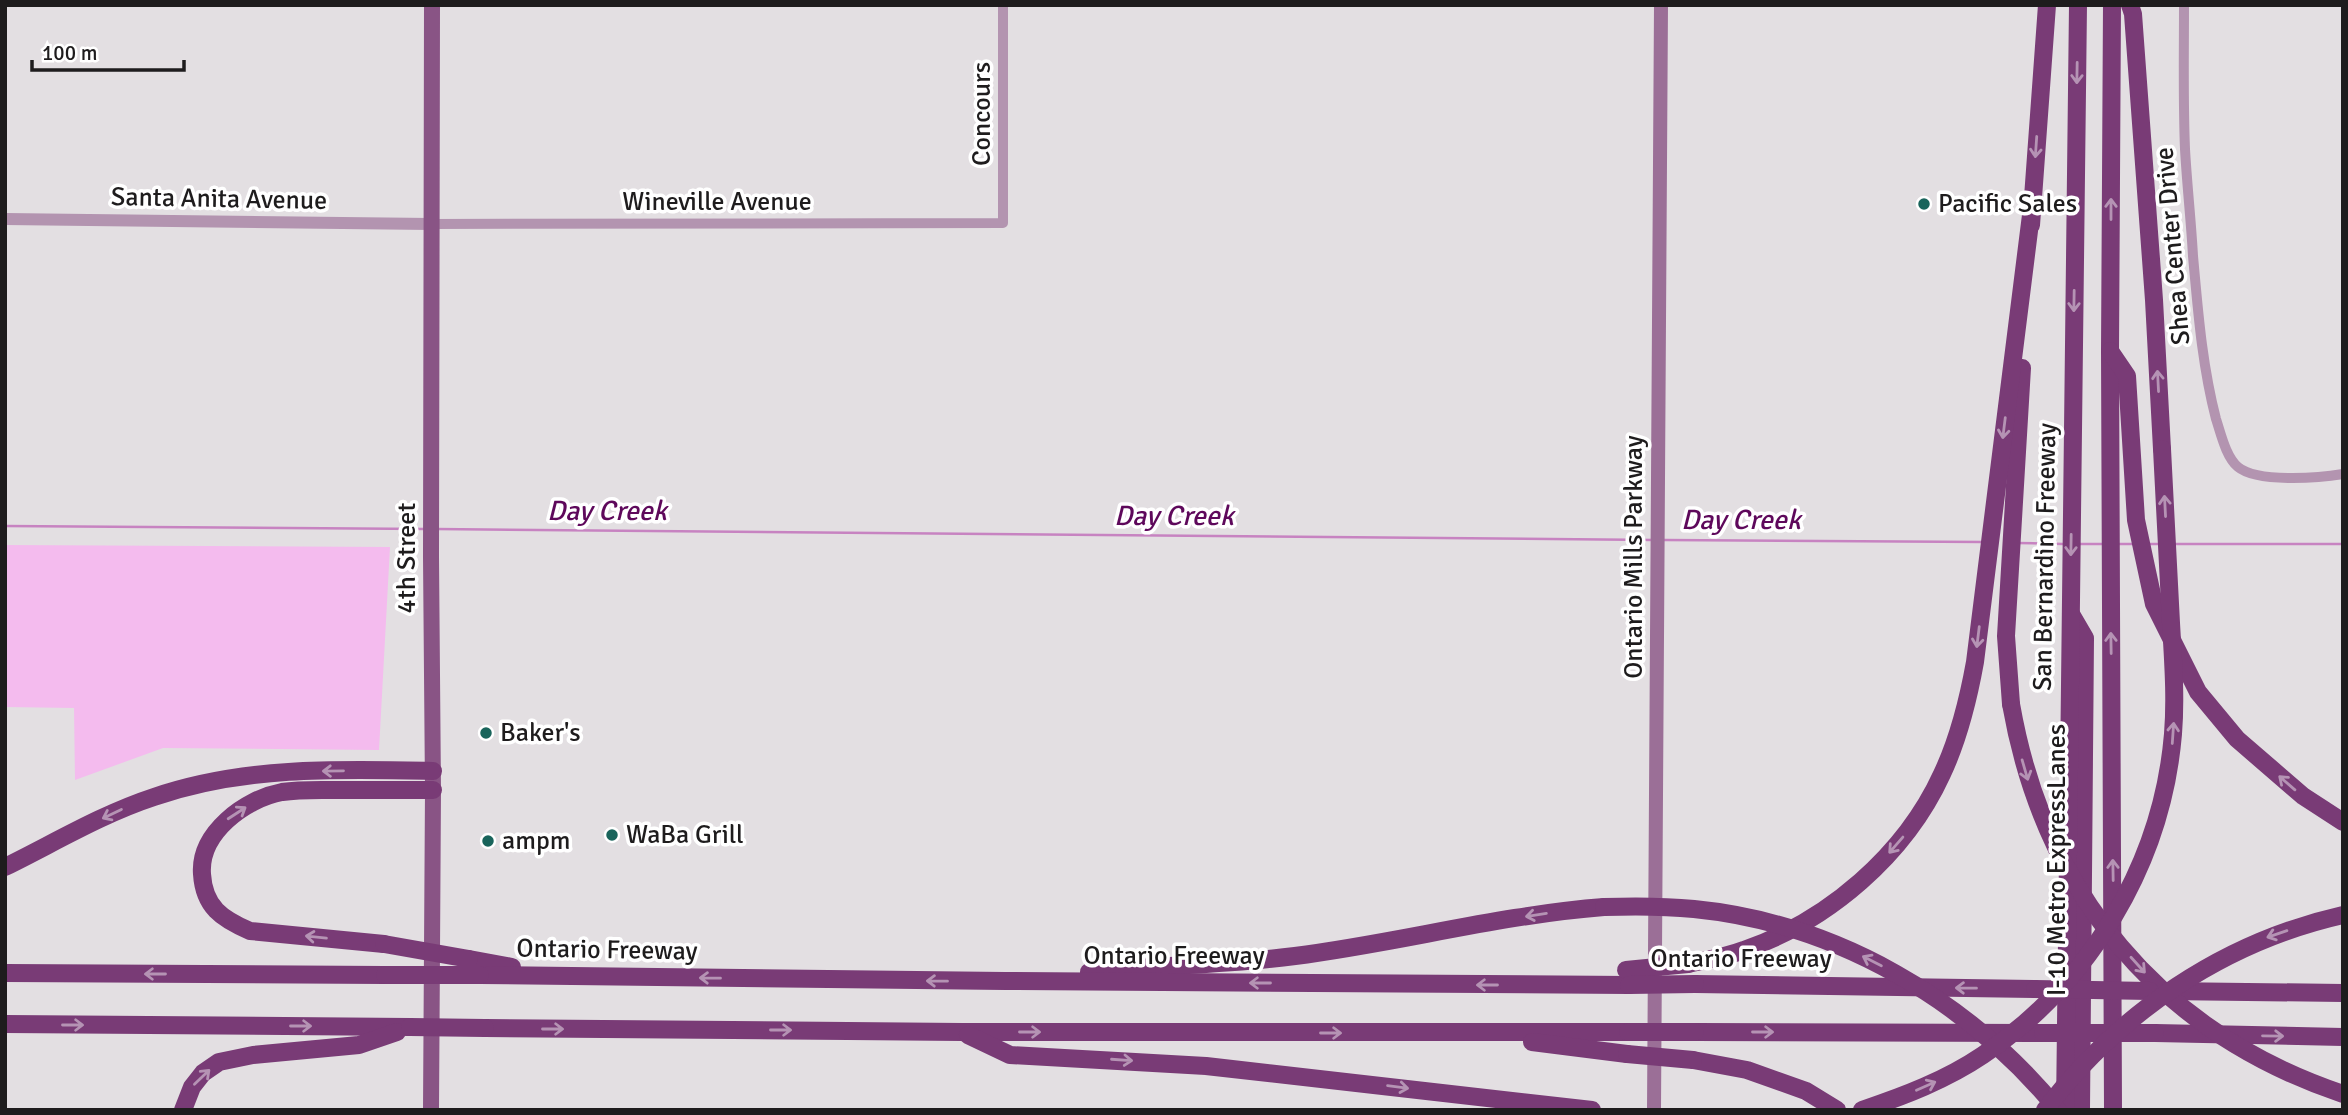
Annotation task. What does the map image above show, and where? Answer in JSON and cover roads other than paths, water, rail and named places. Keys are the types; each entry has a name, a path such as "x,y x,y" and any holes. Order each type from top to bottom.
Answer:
{"highway":[{"path":"2046,5 2006,636 2011,704 2026,773 2054,845 2088,905 2146,975 2193,1016 2231,1043 2270,1065 2343,1094"},
{"name":"San Bernardino Freeway","path":"2065,1110 2078,5"},
{"path":"2112,5 2110,580 2113,1110"},
{"path":"1863,1110 1939,1080 1982,1056 2020,1028 2052,999 2106,931 2130,890 2149,846 2162,801 2173,733 2174,692 2152,273 2133,15 2130,5"},
{"path":"1628,978 1743,951 1811,918 1864,879 1906,833 1942,776 1964,718 1975,662 2031,215"},
{"path":"2110,351 2127,376 2136,520 2154,604 2198,692 2237,739 2303,796 2343,822"},
{"name":"I-10 Metro ExpressLanes","path":"2071,614 2085,638 2081,1110"},
{"path":"5,867 122,809 185,787 229,778 274,772 433,781"},
{"path":"433,781 280,792 243,809 214,833 203,854 201,866 205,893 217,913 230,923 250,930 384,944 564,976"},
{"path":"1005,981 1152,966 1293,956 1537,915 1604,907 1696,909 1783,926 1867,958 1927,992 1981,1031 2016,1062 2058,1110"},
{"path":"2045,1110 2069,1079 2144,1008 2201,970 2270,936 2343,915"},
{"name":"Ontario Freeway","path":"5,973 1531,985 1628,978 1695,984 2343,993"},
{"path":"5,1024 382,1032 410,1027 961,1032 2155,1033 2343,1037"},
{"path":"183,1110 192,1087 203,1073 219,1062 253,1055 359,1045 382,1032"},
{"path":"961,1032 1010,1055 1206,1066 1592,1110"},
{"path":"1462,1033 1693,1060 1747,1070 1806,1091 1838,1110"}],"main road":[{"name":"4th Street","path":"431,1110 432,5"},
{"name":"Ontario Mills Parkway","path":"1654,1110 1661,5"}],"street":[{"name":"Concours","path":"1003,5 1003,223"},
{"name":"Shea Center Drive","path":"2184,5 2185,148 2197,297 2206,379 2221,436 2231,458 2238,467 2246,471 2275,477 2318,478 2343,474"},
{"name":"Santa Anita Avenue","path":"5,219 431,224"},
{"name":"Wineville Avenue","path":"431,224 1003,223"}],"waterway":[{"name":"Day Creek","path":"5,526 425,529"},
{"name":"Day Creek","path":"436,529 1654,540"},
{"name":"Day Creek","path":"1664,540 1983,542"},
{"name":"Day Creek","path":"2017,543 2063,544"},
{"name":"Day Creek","path":"2077,544 2105,544"},
{"name":"Day Creek","path":"2119,544 2133,544"},
{"name":"Day Creek","path":"2147,544 2161,544"},
{"name":"Day Creek","path":"2175,544 2343,544"}],"place":[{"name":"Pacific Sales","path":"1924,204"},
{"name":"Baker's","path":"486,733"},
{"name":"WaBa Grill","path":"612,835"},
{"name":"ampm","path":"488,841"}]}
